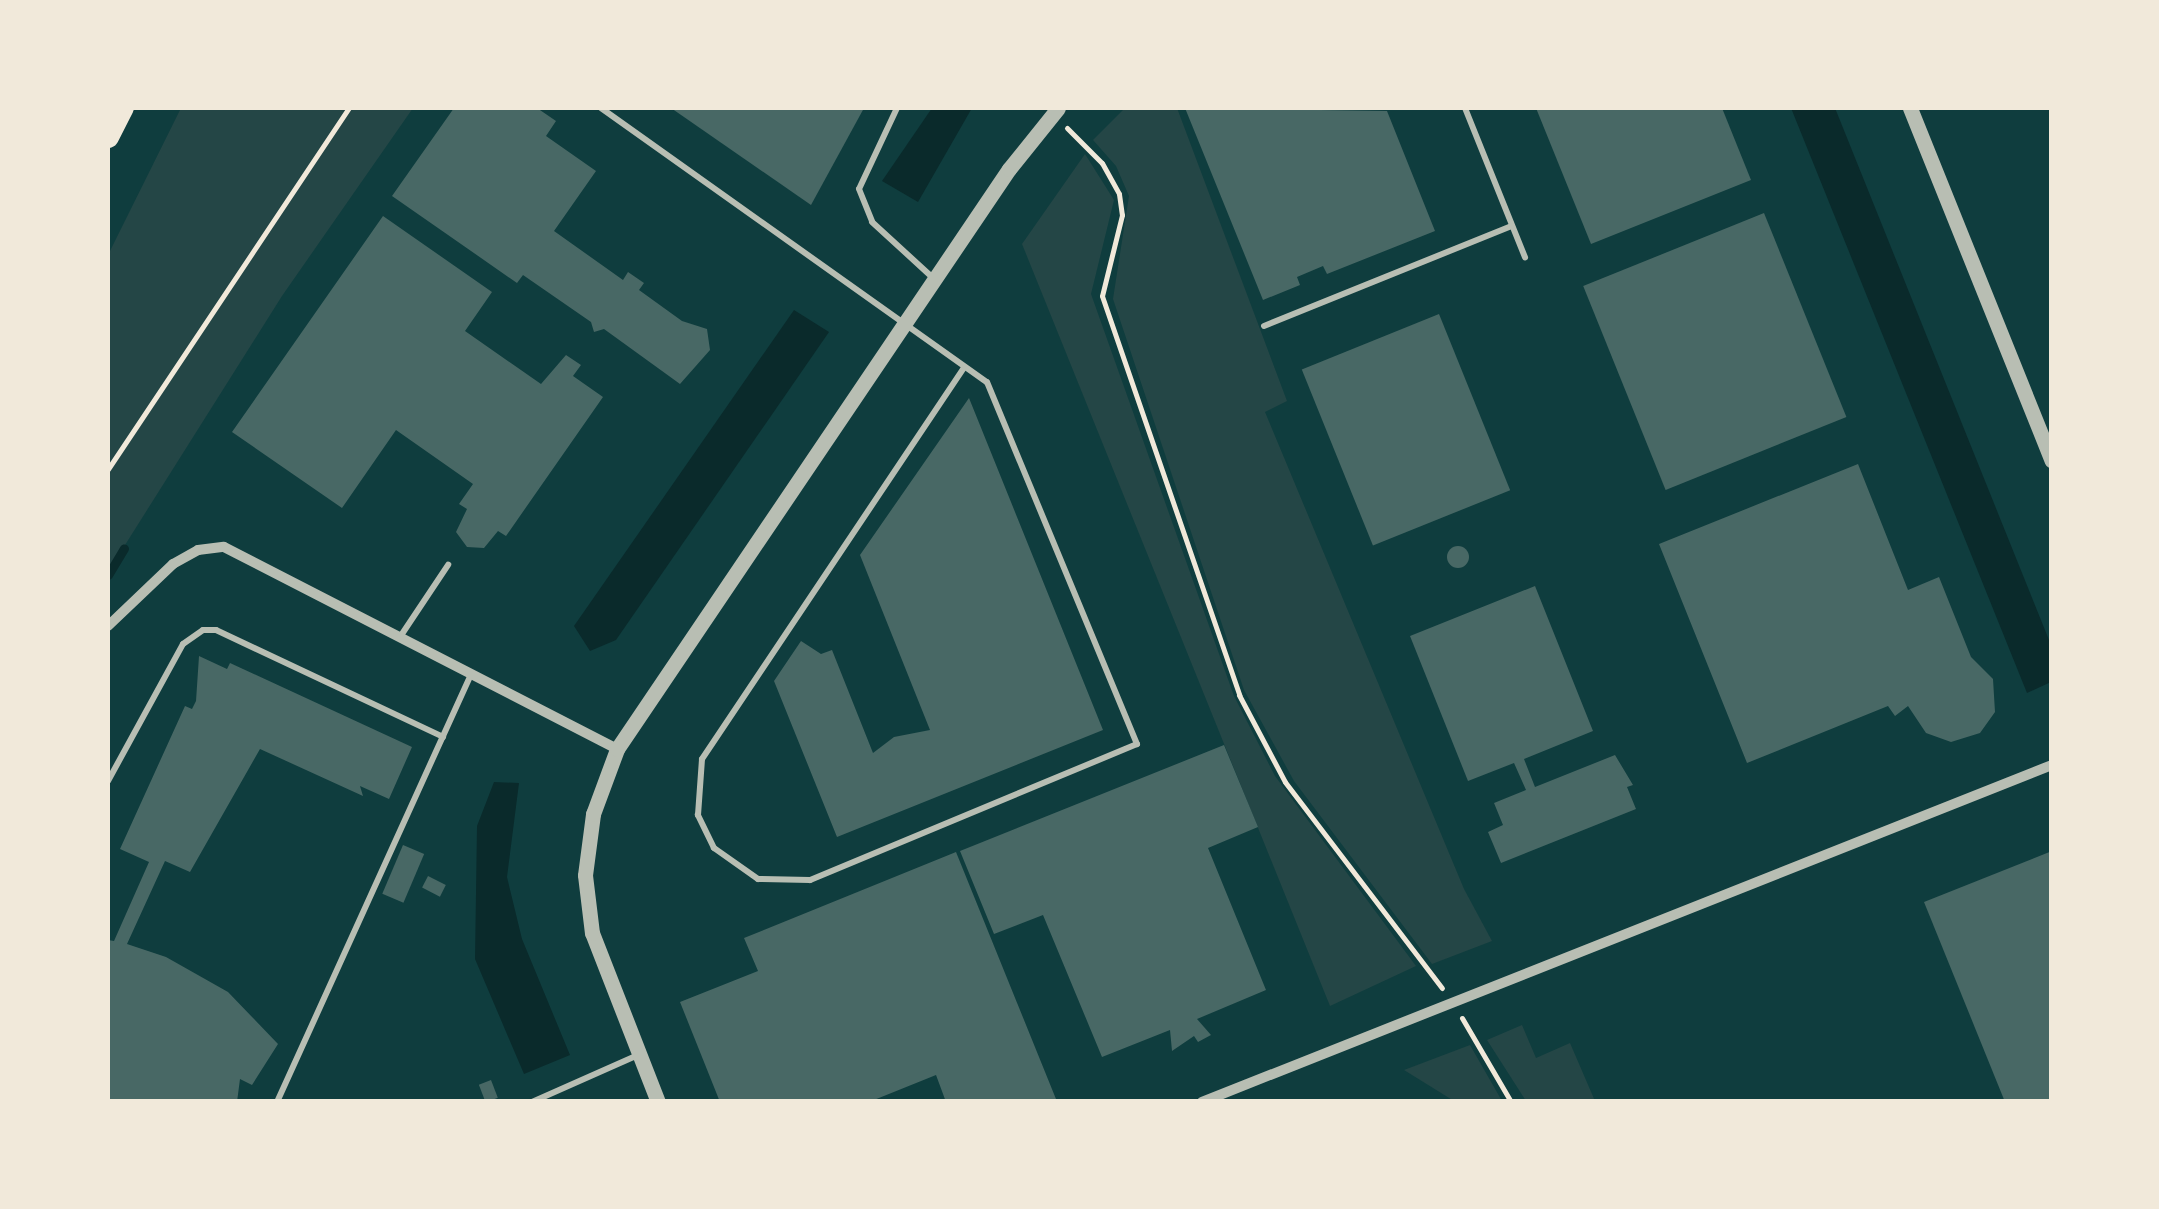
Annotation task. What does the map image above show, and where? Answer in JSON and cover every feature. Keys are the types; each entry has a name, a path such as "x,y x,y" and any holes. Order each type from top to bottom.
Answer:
{"highway":[{"path":"108,138 123,108"}],"street":[{"path":"1910,108 2052,461"},
{"path":"658,1102 592,934 585,875 594,814 617,749 1056,111"},
{"path":"108,626 173,564 198,550 224,547 617,749"},
{"path":"1202,1102 2052,765"}],"lane":[{"path":"600,108 906,329 964,366 987,382 1137,744 810,880 758,879 714,848 698,815 702,759 964,366"},
{"path":"897,108 859,189 872,222 936,282"},
{"path":"1464,108 1525,257"},
{"path":"1264,326 1512,226"},
{"path":"400,637 448,566"},
{"path":"108,781 182,644 203,630 216,630 443,737"},
{"path":"277,1102 471,675"},
{"path":"532,1102 639,1055"}],"path":[{"path":"108,469 349,108"},
{"path":"1056,111 1102,162 1119,194 1122,215 1102,296 1239,695 1286,782 1453,1002 1511,1102"}],"shaded area":[{"path":"181,108 413,108 282,296 108,572 108,255"},
{"path":"932,108 972,108 918,202 882,181"},
{"path":"1125,108 1177,108 1287,401 1265,412 1464,889 1492,941 1432,964 1294,781 1244,690 1113,299 1129,196 1116,166 1093,140"},
{"path":"1791,108 1835,108 2051,645 2051,682 2027,693"},
{"path":"1085,154 1114,200 1091,294 1234,696 1275,776 1416,966 1330,1006 1022,244"},
{"path":"794,310 829,332 616,640 590,651 574,626"},
{"path":"494,782 519,783 507,877 522,939 570,1055 524,1074 475,959 477,826"},
{"path":"1522,1025 1536,1058 1570,1043 1595,1101 1526,1101 1487,1040"},
{"path":"1470,1045 1502,1101 1454,1101 1404,1070"}],"building":[{"path":"454,108 537,108 556,121 546,136 596,171 554,231 623,280 628,272 644,283 639,290 682,321 707,329 710,350 680,384 604,329 594,332 591,322 523,275 517,283 392,196"},
{"path":"671,108 864,108 811,205"},
{"path":"1185,108 1387,111 1435,231 1327,274 1323,266 1297,277 1300,285 1263,300"},
{"path":"1536,108 1722,108 1751,180 1591,244"},
{"path":"1764,213 1846,417 1666,490 1583,286"},
{"path":"383,216 492,292 465,331 541,384 566,355 581,365 573,376 603,397 506,536 498,531 484,548 467,547 456,532 467,509 459,504 473,484 396,430 342,508 232,432"},
{"path":"1439,314 1510,490 1373,546 1302,369"},
{"path":"969,398 1103,730 837,837 774,681 801,641 821,654 832,650 873,753 894,737 930,730 860,555"},
{"path":"1858,464 1908,590 1939,577 1971,657 1993,679 1995,712 1980,733 1951,742 1926,733 1908,706 1895,716 1888,706 1747,763 1659,544"},
{"path":"1458,546 1469,557 1458,568 1447,557"},
{"path":"1535,586 1593,731 1524,759 1535,787 1615,755 1633,785 1627,787 1636,809 1501,863 1488,832 1503,825 1494,803 1526,790 1514,763 1468,781 1410,636"},
{"path":"199,656 227,669 230,663 412,747 389,799 360,786 363,796 260,749 190,872 165,861 127,944 166,957 228,992 278,1044 252,1085 240,1079 237,1102 108,1102 108,940 114,941 149,862 120,849 185,706 192,709 196,701"},
{"path":"1224,745 1258,827 1208,848 1266,990 1197,1019 1211,1035 1198,1042 1194,1036 1172,1051 1170,1030 1102,1057 1043,915 994,934 960,851"},
{"path":"403,845 424,854 403,903 382,894"},
{"path":"2052,851 2052,1102 2005,1102 1924,902"},
{"path":"956,852 1056,1099 946,1102 936,1075 869,1102 720,1102 680,1002 758,971 744,938"},
{"path":"428,876 446,885 440,897 422,888"},
{"path":"491,1080 498,1098 486,1102 479,1085"}],"waterway":[{"path":"108,575 124,548"}]}
